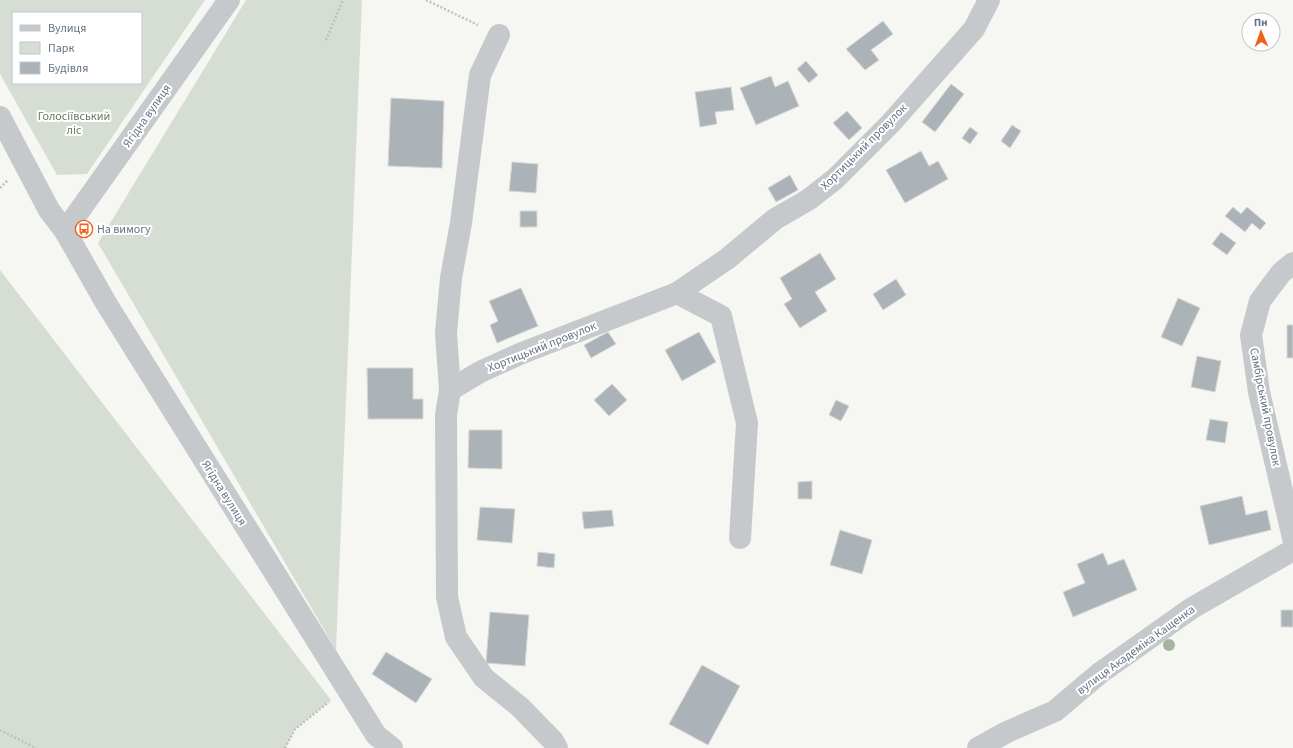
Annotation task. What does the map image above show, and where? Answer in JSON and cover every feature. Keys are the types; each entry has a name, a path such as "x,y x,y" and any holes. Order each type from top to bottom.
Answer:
{"street":[{"name":"Ягідна вулиця","path":"64,231 229,0"},
{"name":"Хортицький провулок","path":"450,390 480,372 522,353 676,293 727,259 775,219 808,200 835,179 890,124 974,29 989,0"},
{"path":"499,35 480,75 461,223 451,278 446,333 450,390 446,415 447,597 456,637 484,678 520,707 553,741 557,748"},
{"name":"Ягідна вулиця","path":"0,117 49,210 64,231 106,303 376,735 392,748"},
{"name":"Самбірський провулок","path":"1293,263 1281,273 1260,301 1251,335 1259,392 1293,538"},
{"path":"676,293 721,316 747,423 740,538"},
{"name":"вулиця Академіка Кащенка","path":"978,748 1007,732 1055,711 1100,673 1192,608 1293,550"}],"path":[{"path":"326,40 343,0"},
{"path":"426,0 499,35"},
{"path":"285,748 296,729 346,688"},
{"path":"0,730 36,748"}],"green space":[{"name":"Голосіївський ліс","path":"0,0 205,0 87,174 57,175 0,74"},
{"path":"246,0 362,0 336,650 98,243"},
{"path":"0,270 331,700 295,729 285,748 0,748"}],"building":[{"path":"883,21 893,34 871,50 879,60 865,70 846,49"},
{"path":"806,61 818,75 809,83 797,69"},
{"path":"771,76 775,87 788,81 799,106 756,125 740,88"},
{"path":"951,84 964,94 935,132 922,122"},
{"path":"731,87 734,110 715,112 717,124 700,127 695,92"},
{"path":"391,98 444,101 442,168 388,166"},
{"path":"847,111 862,128 849,140 833,123"},
{"path":"1012,125 1021,131 1010,148 1001,141"},
{"path":"970,127 978,133 970,144 962,138"},
{"path":"921,151 929,166 938,161 948,179 905,203 886,170"},
{"path":"512,162 538,164 536,193 509,191"},
{"path":"790,175 798,190 776,202 768,188"},
{"path":"1233,207 1241,214 1247,207 1266,223 1260,230 1252,223 1245,232 1225,216"},
{"path":"520,211 537,211 537,227 520,227"},
{"path":"1221,232 1236,243 1227,255 1212,244"},
{"path":"820,253 836,279 815,292 827,311 800,328 784,304 792,299 780,278"},
{"path":"896,279 906,295 883,310 873,294"},
{"path":"521,288 538,326 497,343 490,325 498,321 489,301"},
{"path":"1178,298 1200,308 1182,346 1161,337"},
{"path":"1287,325 1293,325 1293,358 1287,358"},
{"path":"608,332 616,344 591,358 584,345"},
{"path":"699,332 716,362 682,381 665,350"},
{"path":"1197,356 1221,361 1215,392 1191,387"},
{"path":"367,368 413,368 413,399 423,399 423,419 368,419"},
{"path":"612,384 627,400 609,416 594,400"},
{"path":"836,400 849,406 841,421 829,415"},
{"path":"1210,419 1228,422 1225,443 1206,440"},
{"path":"469,430 502,430 502,469 468,468"},
{"path":"812,481 812,499 798,499 798,482"},
{"path":"1242,496 1246,515 1267,510 1271,530 1209,545 1200,506"},
{"path":"480,507 515,509 512,543 477,540"},
{"path":"612,510 614,526 584,529 582,512"},
{"path":"840,530 872,540 862,574 830,565"},
{"path":"538,552 555,554 554,568 537,566"},
{"path":"1103,553 1108,565 1124,559 1137,590 1073,617 1063,592 1085,583 1077,564"},
{"path":"1281,610 1293,610 1293,627 1281,627"},
{"path":"490,612 529,615 525,666 486,663"},
{"path":"386,652 432,679 416,703 372,674"},
{"path":"702,665 740,686 708,745 669,724"}],"place":[{"name":"На вимогу","path":"84,229"}]}
